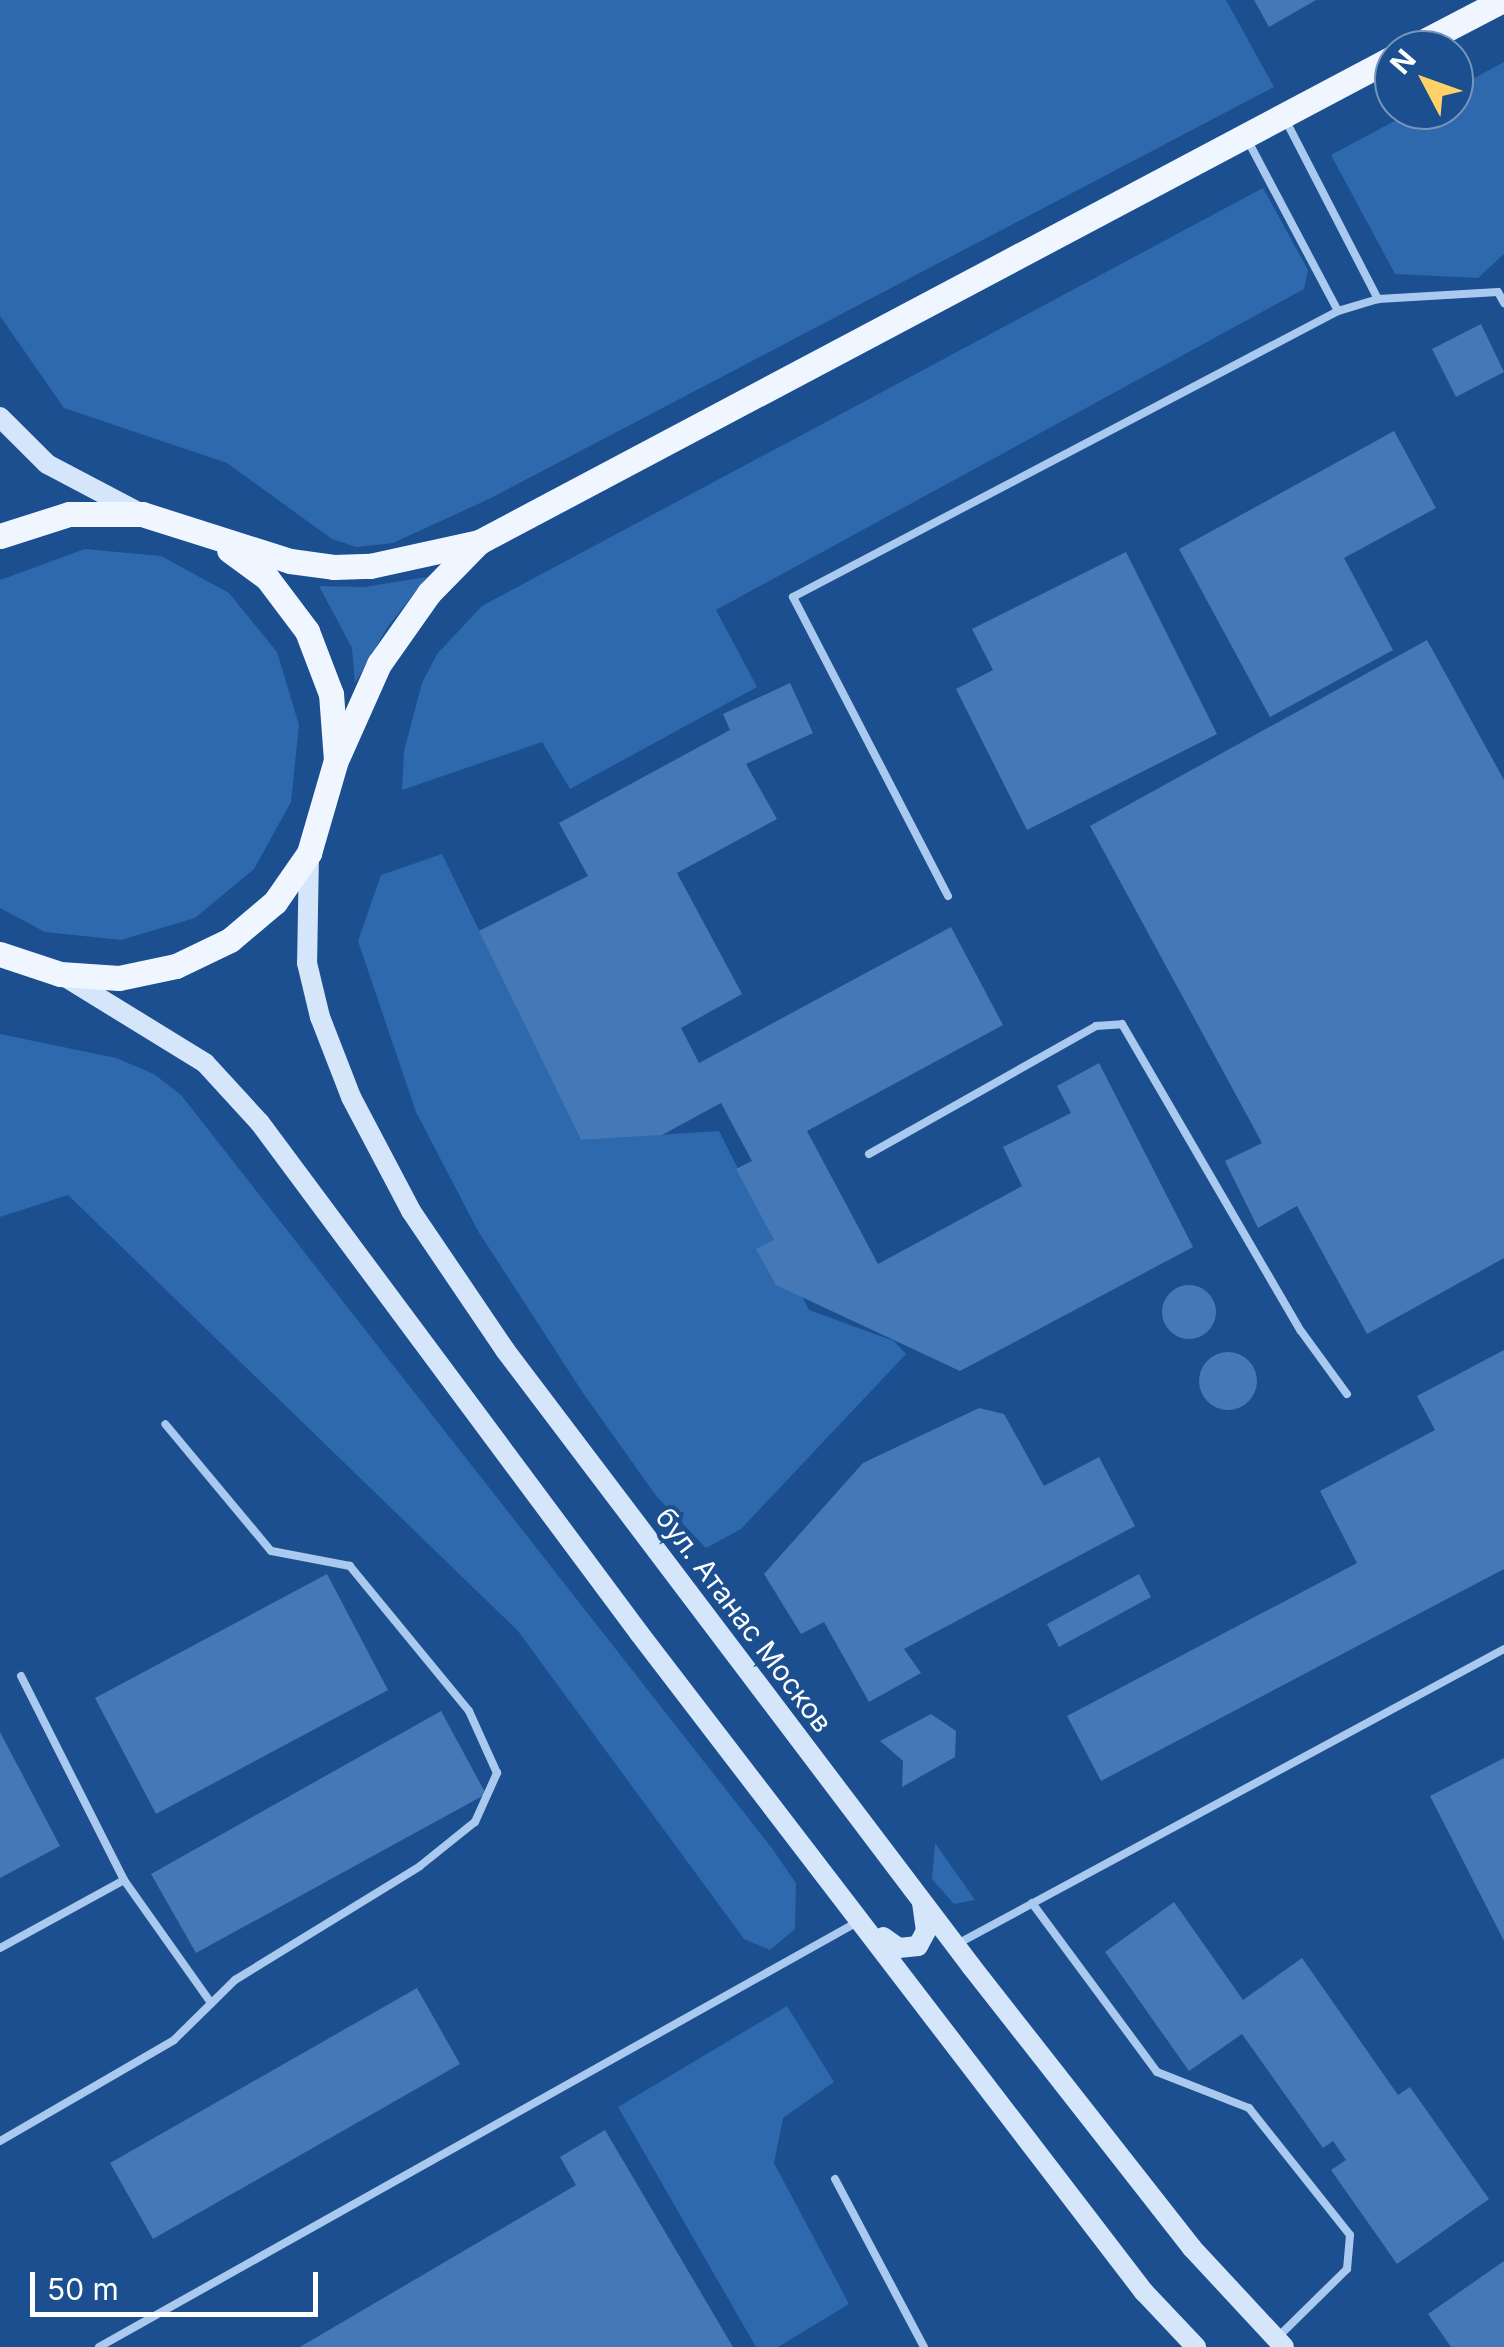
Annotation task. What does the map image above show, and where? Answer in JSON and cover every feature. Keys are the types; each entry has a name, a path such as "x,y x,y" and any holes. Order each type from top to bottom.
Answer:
{"main road":[{"path":"1445,30 1503,0"},
{"path":"0,417 47,464 142,514 213,538 334,566 370,566 479,542 1374,67"},
{"path":"0,536 69,514 142,514"},
{"path":"213,538 267,578 307,631 331,694 336,760"},
{"path":"60,974 119,978 176,966 230,940 276,902 309,854 336,760 380,664 429,593 479,542"},
{"name":"бул. Атанас Москов","path":"309,854 307,963 320,1017 351,1096 411,1211 505,1350 955,1946 1192,2248 1279,2343"},
{"path":"0,954 60,974 205,1064 260,1123 639,1633 863,1919 1144,2292 1196,2347"},
{"path":"863,1919 899,1948 918,1946 926,1931 922,1900"}],"lane":[{"path":"1283,114 1378,299"},
{"path":"1245,135 1338,311"},
{"path":"948,896 794,596 1338,311 1378,299 1498,292 1504,303"},
{"path":"869,1154 1096,1026 1122,1024 1301,1331 1347,1394"},
{"path":"0,2141 174,2040 235,1980 420,1866 475,1822 497,1772 468,1711 350,1566 271,1551 166,1424"},
{"path":"955,1946 1504,1649"},
{"path":"22,1676 124,1880 211,2003"},
{"path":"0,1948 124,1880"},
{"path":"1032,1903 1157,2072 1249,2108 1350,2236 1347,2269 1279,2343"},
{"path":"100,2347 863,1919"},
{"path":"835,2179 924,2347"}],"shaded area":[{"path":"0,0 1226,0 1274,87 491,498 393,543 356,547 332,539 227,463 64,408 0,316"},
{"path":"1504,62 1504,254 1478,278 1395,274 1331,155 1378,130 1474,130 1474,78"},
{"path":"1263,188 1308,270 1304,289 716,610 757,687 570,789 542,742 402,790 404,751 422,683 437,654 482,606"},
{"path":"85,549 161,556 229,593 277,652 299,725 291,802 254,869 195,918 121,940 45,932 0,908 0,580"},
{"path":"427,577 387,628 355,683 352,648 319,586 364,587"},
{"path":"442,854 581,1140 719,1131 809,1310 894,1341 906,1354 741,1529 706,1548 657,1497 583,1393 478,1231 416,1112 358,941 381,875"},
{"path":"0,1034 116,1058 154,1074 181,1095 771,1847 796,1883 795,1929 770,1950 744,1939 518,1631 68,1195 0,1217"},
{"path":"935,1843 975,1900 954,1904 932,1879"},
{"path":"787,2006 834,2082 783,2118 774,2163 849,2304 778,2347 756,2347 618,2107"}],"building":[{"path":"1254,0 1316,0 1269,27"},
{"path":"1481,324 1504,372 1456,397 1432,349"},
{"path":"1394,431 1436,508 1344,558 1393,650 1270,717 1179,549"},
{"path":"1126,552 1217,734 1027,830 956,689 993,670 972,629"},
{"path":"1427,640 1504,780 1504,1258 1367,1334 1297,1206 1258,1228 1225,1161 1262,1143 1090,826"},
{"path":"790,683 813,733 746,764 777,819 677,873 742,994 681,1028 699,1063 951,927 1003,1025 807,1131 878,1264 1022,1186 1003,1147 1071,1113 1057,1086 1099,1063 1193,1247 960,1371 776,1285 756,1249 774,1240 736,1169 752,1161 721,1103 662,1135 581,1140 479,931 588,876 559,823 730,730 723,714"},
{"path":"1189,1285 1208,1293 1216,1312 1208,1331 1189,1339 1170,1331 1162,1312 1170,1293"},
{"path":"1504,1350 1504,1569 1101,1781 1067,1716 1357,1563 1320,1491 1435,1430 1417,1396"},
{"path":"1228,1352 1248,1361 1257,1381 1248,1401 1228,1410 1208,1401 1199,1381 1208,1361"},
{"path":"979,1408 1004,1414 1044,1486 1099,1457 1135,1526 904,1649 921,1673 869,1702 824,1622 801,1634 764,1574 863,1463"},
{"path":"327,1574 388,1690 156,1814 95,1698"},
{"path":"1139,1574 1151,1597 1059,1647 1047,1624"},
{"path":"441,1711 486,1794 196,1953 151,1874"},
{"path":"931,1714 956,1731 955,1757 902,1787 903,1761 880,1741"},
{"path":"0,1732 60,1846 0,1878"},
{"path":"1504,1758 1504,1941 1430,1796"},
{"path":"1174,1902 1243,2000 1302,1958 1398,2095 1410,2087 1489,2199 1397,2264 1331,2170 1346,2160 1333,2141 1323,2148 1242,2034 1189,2071 1105,1952"},
{"path":"417,1988 460,2064 153,2239 110,2163"},
{"path":"605,2130 733,2347 300,2347 576,2185 560,2157"},
{"path":"1504,2261 1504,2347 1451,2347 1428,2314"}]}
